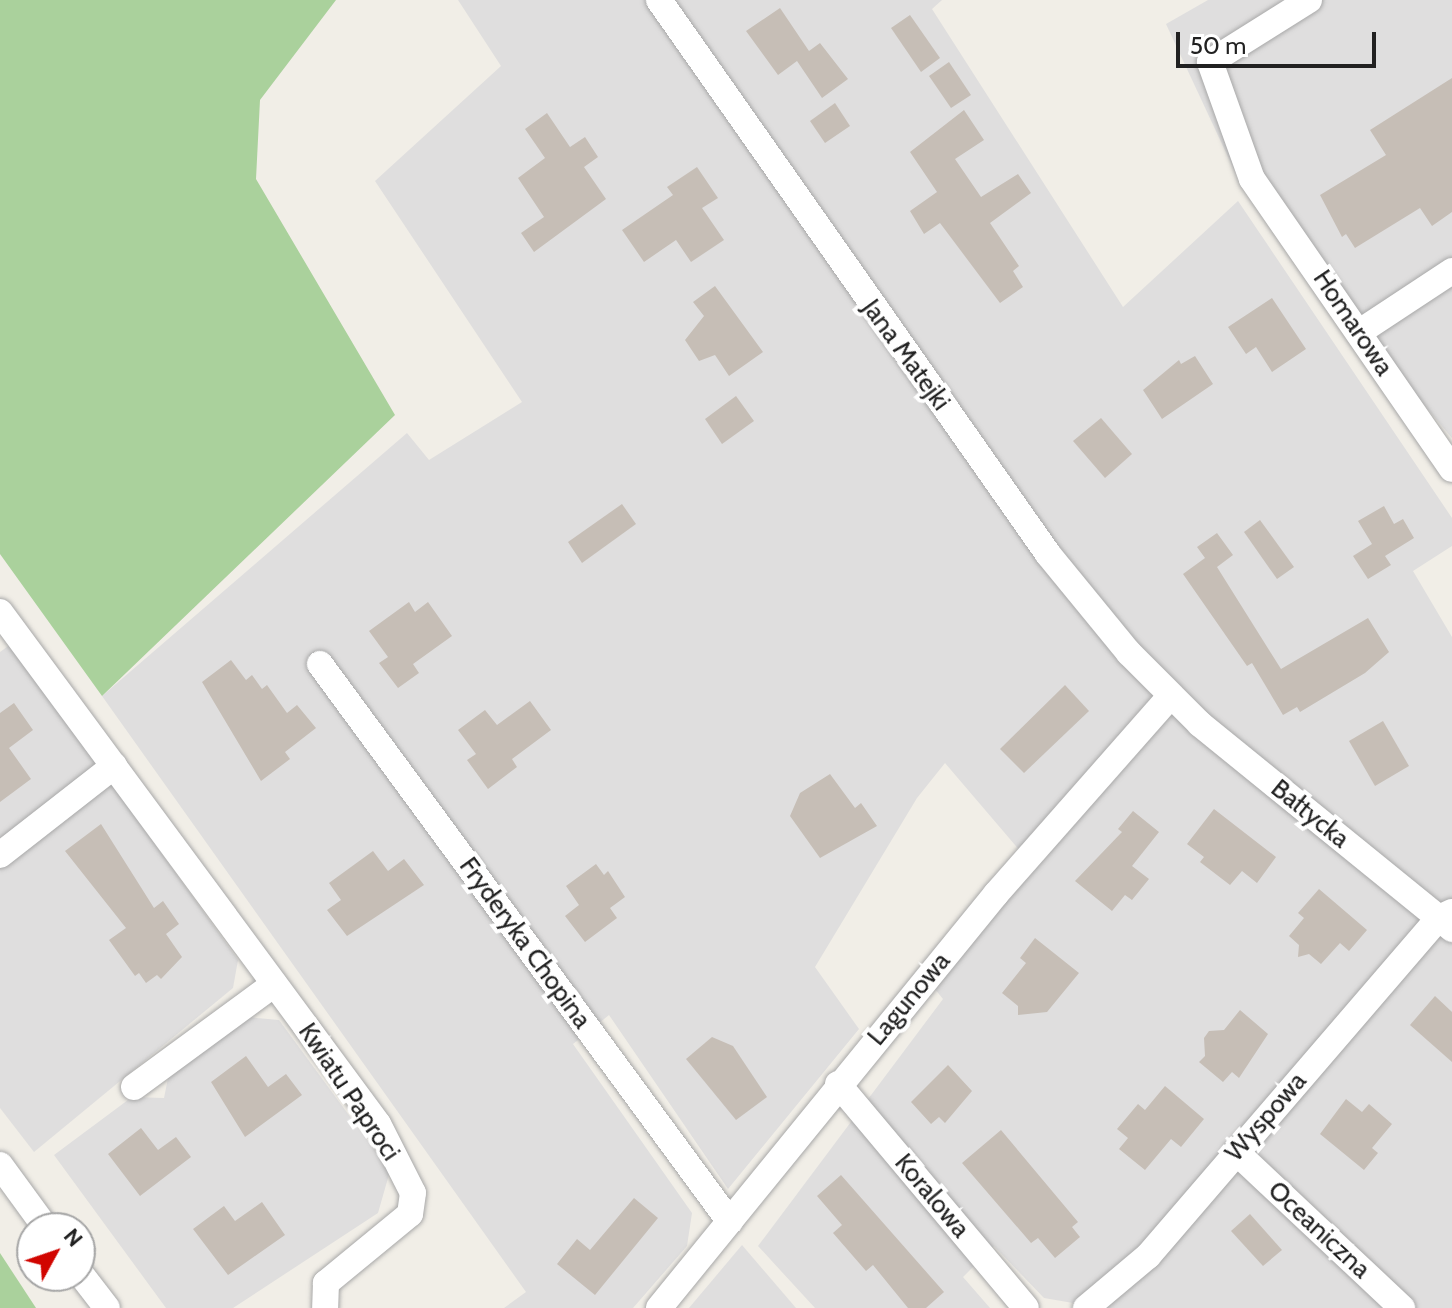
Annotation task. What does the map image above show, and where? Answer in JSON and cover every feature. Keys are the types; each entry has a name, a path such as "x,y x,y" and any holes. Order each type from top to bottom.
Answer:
{"street":[{"name":"Jana Matejki","path":"659,0 1048,554 1169,698"},
{"name":"Homarowa","path":"1309,0 1210,62 1252,179 1361,331 1452,469"},
{"path":"1361,331 1452,271"},
{"name":"Kwiatu Paproci","path":"3,623 114,766 378,1124 413,1193 410,1214 326,1283 325,1308"},
{"name":"Fryderyka Chopina","path":"320,664 730,1222"},
{"name":"Bałtycka","path":"1169,698 1448,920"},
{"name":"Lagunowa","path":"659,1308 838,1084 1169,698"},
{"path":"0,855 114,766"},
{"name":"Wyspowa","path":"1086,1308 1148,1256 1236,1152 1448,920"},
{"path":"134,1087 274,984"},
{"name":"Koralowa","path":"838,1084 1026,1308"},
{"name":"Oceaniczna","path":"1236,1152 1402,1308"},
{"path":"0,1165 34,1212"},
{"path":"95,1292 107,1308"}],"shaded area":[{"path":"458,0 942,0 932,9 1123,307 1238,201 1452,518 1452,546 1413,571 1452,637 1452,1308 1106,1308 1145,1257 1073,1303 1044,1298 994,1246 963,1277 990,1308 815,1308 758,1246 943,999 926,978 1027,859 945,763 917,798 815,967 859,1029 728,1189 609,1015 573,1044 692,1213 687,1246 633,1308 504,1308 526,1292 102,696 407,433 429,460 522,402 375,181 501,66"},
{"path":"1208,0 1452,0 1452,438 1243,189 1166,24"},
{"path":"11,644 238,960 233,988 34,1152 0,1108 0,652"},
{"path":"247,1017 279,1020 390,1171 378,1213 233,1308 166,1308 54,1155 132,1097 164,1098 168,1078"},
{"path":"742,1245 796,1308 689,1308"}],"green space":[{"path":"0,0 336,0 260,100 256,179 395,415 102,696 0,554"},
{"path":"0,1253 16,1277 16,1292 26,1292 36,1308 0,1308"}],"building":[{"path":"780,8 809,51 820,43 848,79 822,98 797,61 778,75 746,31"},
{"path":"910,15 940,58 921,72 891,28"},
{"path":"949,62 971,95 951,108 929,76"},
{"path":"1452,78 1452,212 1432,226 1420,208 1355,248 1346,234 1342,237 1320,195 1386,155 1370,130"},
{"path":"835,103 850,126 825,143 810,121"},
{"path":"964,110 984,140 955,159 981,197 1018,174 1031,193 990,223 1019,266 1013,271 1023,287 1000,303 940,223 924,234 910,211 937,192 910,152"},
{"path":"547,113 570,147 585,137 598,157 584,167 606,199 534,252 521,233 544,217 518,178 545,158 525,129"},
{"path":"697,167 718,198 702,208 724,240 691,262 676,240 644,262 622,230 673,195 667,187"},
{"path":"715,286 763,352 729,376 715,355 699,361 685,340 704,316 693,302"},
{"path":"1272,298 1306,349 1272,372 1256,347 1246,354 1228,327"},
{"path":"1195,356 1213,384 1162,419 1143,390 1179,360 1181,364"},
{"path":"736,396 754,421 722,444 705,419"},
{"path":"1101,418 1132,454 1105,478 1073,441"},
{"path":"622,504 636,524 582,563 568,542"},
{"path":"1384,506 1394,524 1403,519 1414,538 1385,556 1391,565 1368,579 1353,556 1372,544 1358,521"},
{"path":"1260,520 1294,567 1277,579 1244,532"},
{"path":"1217,533 1233,555 1217,567 1281,669 1368,618 1389,652 1365,673 1300,712 1297,707 1283,715 1252,663 1247,666 1183,574 1205,558 1197,547"},
{"path":"409,602 415,612 428,602 452,636 413,664 419,673 398,688 379,663 388,657 369,631"},
{"path":"231,660 246,680 252,675 262,689 267,685 287,713 297,705 316,728 285,752 290,759 261,781 202,682"},
{"path":"1065,685 1089,711 1024,773 1000,749"},
{"path":"530,701 551,730 512,759 517,767 488,789 467,760 476,754 458,730 485,710 497,725"},
{"path":"14,703 33,730 9,748 31,779 0,802 0,713"},
{"path":"1383,721 1409,766 1375,786 1349,741"},
{"path":"830,774 855,808 861,803 877,826 820,858 790,816 800,793"},
{"path":"1214,809 1276,857 1257,883 1242,871 1230,885 1200,862 1204,857 1187,844"},
{"path":"1133,811 1159,832 1132,866 1149,879 1132,900 1125,895 1112,911 1075,881 1122,832 1118,829"},
{"path":"101,824 154,908 163,901 179,924 166,934 182,957 161,979 157,975 146,983 139,973 135,976 109,940 126,928 65,851"},
{"path":"373,851 388,871 404,859 424,885 347,936 327,910 341,900 329,883"},
{"path":"596,864 604,875 608,871 625,897 610,908 617,918 585,942 565,916 579,905 566,886"},
{"path":"1319,889 1367,930 1349,951 1340,943 1321,964 1309,954 1298,957 1299,945 1289,936 1304,918 1298,913"},
{"path":"1035,938 1079,973 1047,1012 1018,1015 1018,1006 1002,993 1026,963 1020,958"},
{"path":"1435,996 1452,1012 1452,1062 1410,1025"},
{"path":"1240,1010 1268,1034 1239,1078 1232,1072 1223,1082 1199,1062 1205,1056 1204,1038 1209,1031 1224,1030"},
{"path":"712,1037 733,1046 767,1097 736,1120 686,1059"},
{"path":"246,1056 268,1087 286,1074 302,1095 245,1137 211,1082"},
{"path":"948,1065 972,1091 945,1123 939,1117 931,1124 911,1102"},
{"path":"1165,1086 1204,1119 1181,1147 1171,1139 1145,1170 1119,1149 1128,1138 1117,1129 1138,1104 1145,1110"},
{"path":"1346,1099 1362,1112 1369,1104 1392,1124 1372,1148 1378,1153 1364,1170 1320,1134"},
{"path":"141,1128 158,1150 176,1137 191,1157 140,1196 108,1154"},
{"path":"1001,1130 1078,1222 1072,1227 1080,1237 1055,1258 1038,1238 1031,1243 962,1163"},
{"path":"841,1175 944,1292 926,1308 908,1308 873,1265 866,1271 833,1233 842,1225 817,1196"},
{"path":"634,1198 658,1218 595,1295 557,1264 577,1239 590,1250"},
{"path":"262,1202 285,1235 228,1275 193,1229 224,1206 235,1221"},
{"path":"1250,1214 1282,1250 1263,1266 1231,1231"}]}
